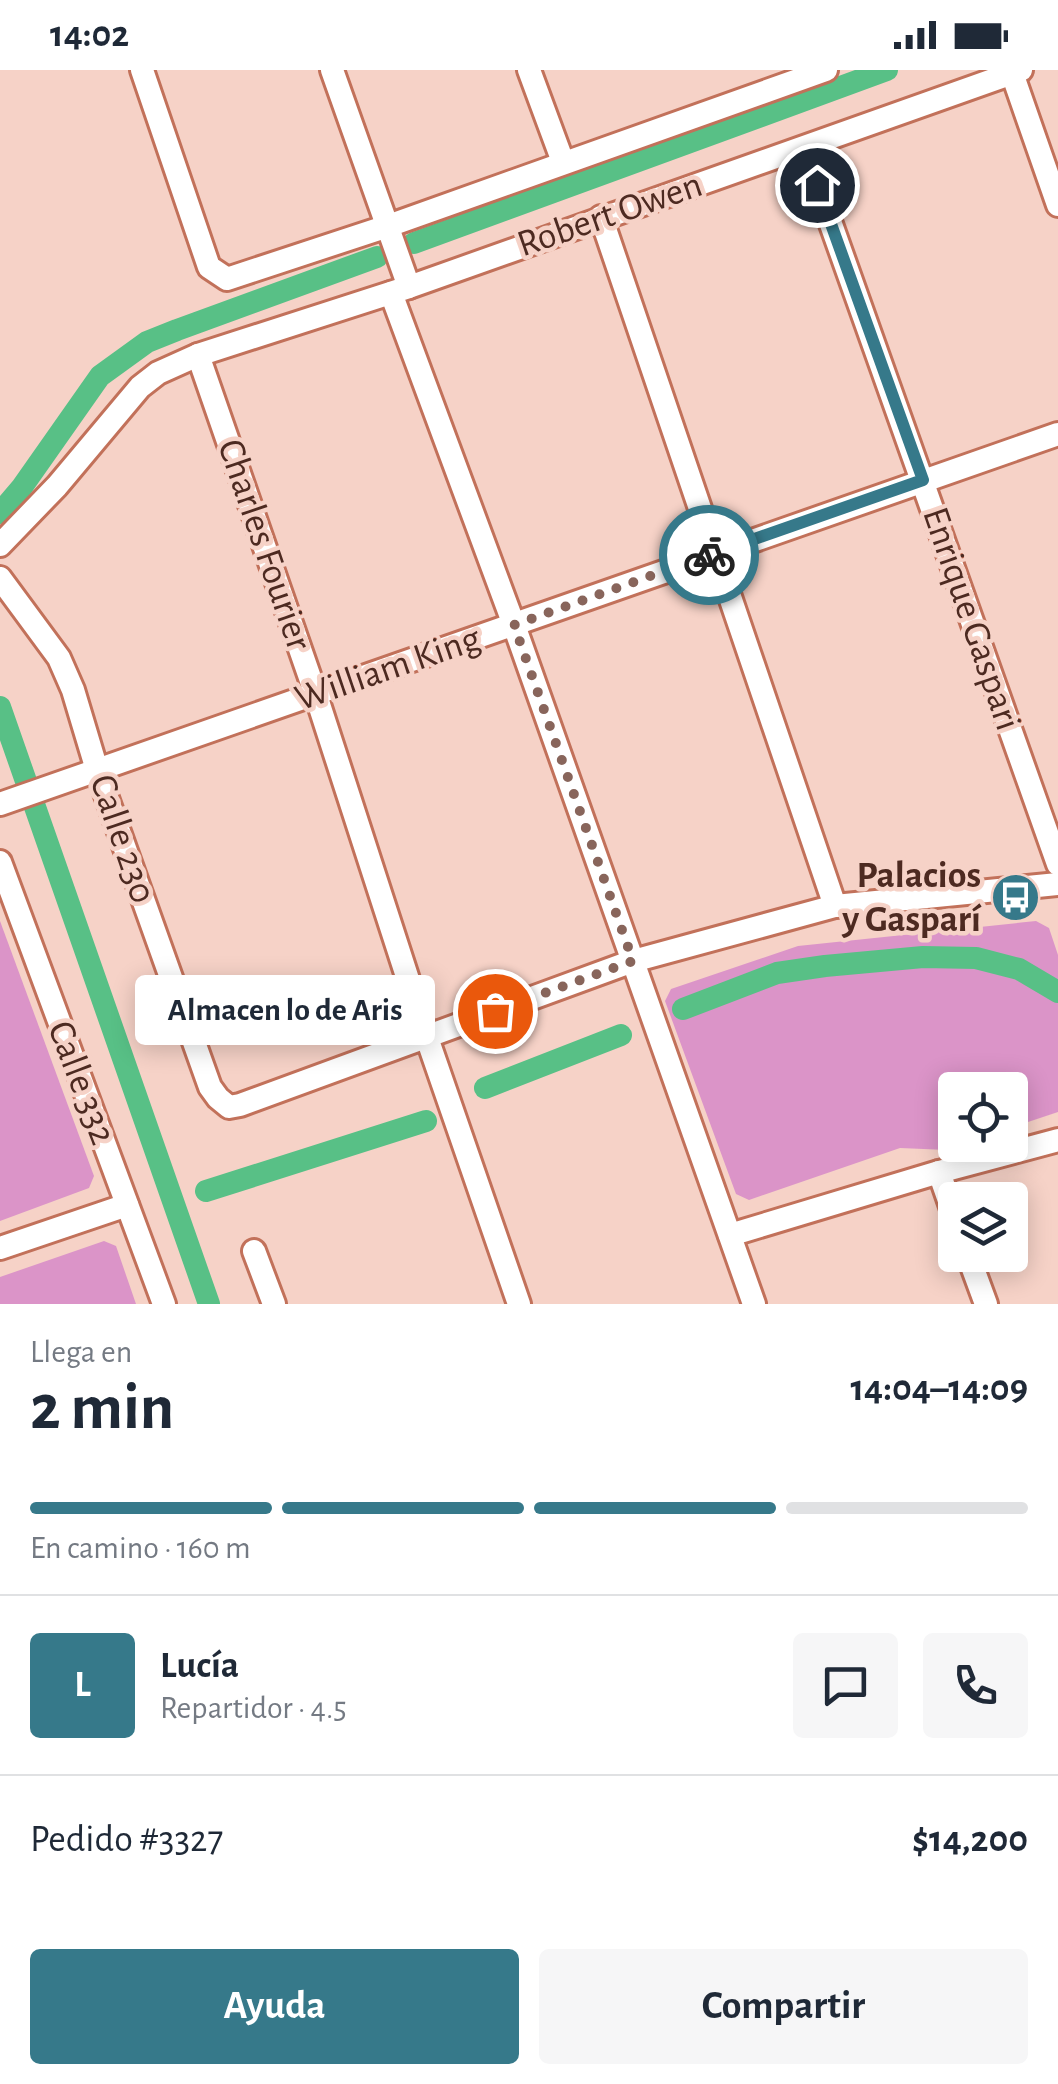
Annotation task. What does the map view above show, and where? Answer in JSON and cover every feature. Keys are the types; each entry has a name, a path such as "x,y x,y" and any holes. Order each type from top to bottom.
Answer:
{"street":[{"path":"142,70 210,266 228,279 826,70"},
{"path":"332,70 388,226 400,290 514,625 754,1304"},
{"path":"529,70 563,162"},
{"path":"1016,72 1058,204"},
{"name":"Robert Owen","path":"198,355 400,290 1016,72"},
{"name":"Enrique Gaspari","path":"804,148 1058,864"},
{"path":"600,217 836,906"},
{"path":"0,545 57,486 140,387 158,373 198,355"},
{"name":"Charles Fourier","path":"198,355 519,1304"},
{"name":"William King","path":"10,800 1058,434"},
{"name":"Calle 230","path":"0,578 59,658 73,690 97,770 210,1087 218,1098 229,1106 240,1106 426,1036"},
{"name":"Calle 332","path":"0,862 164,1304"},
{"path":"426,1036 633,961 836,906 1058,884"},
{"path":"730,1235 1058,1140"},
{"path":"939,1172 942,1182"},
{"path":"0,1248 126,1206"},
{"path":"254,1251 274,1304"},
{"path":"974,1272 986,1304"}],"shaded area":[{"path":"0,921 94,1176 89,1188 0,1221"},
{"path":"1036,921 1049,928 1058,955 1058,1112 1028,1122 1028,1072 938,1072 938,1150 900,1148 749,1200 736,1194 665,1001 671,989 798,946"},
{"path":"104,1241 116,1246 136,1304 0,1304 0,1277"}],"waterway":[{"path":"414,243 887,70"},
{"path":"0,513 100,376 147,342 377,257"},
{"path":"0,707 209,1304"},
{"path":"683,1009 777,973 923,957 976,958 1019,969 1058,992"},
{"path":"485,1088 621,1035"},
{"path":"206,1191 426,1121"}],"way so far":[{"path":"495,1011 633,961 514,625 709,555"}],"place":[{"name":"Palacios y Gasparí","path":"1016,898"},
{"name":"Almacen lo de Aris","path":"495,1011"}],"route":[{"path":"709,555 923,480 817,185"}]}
